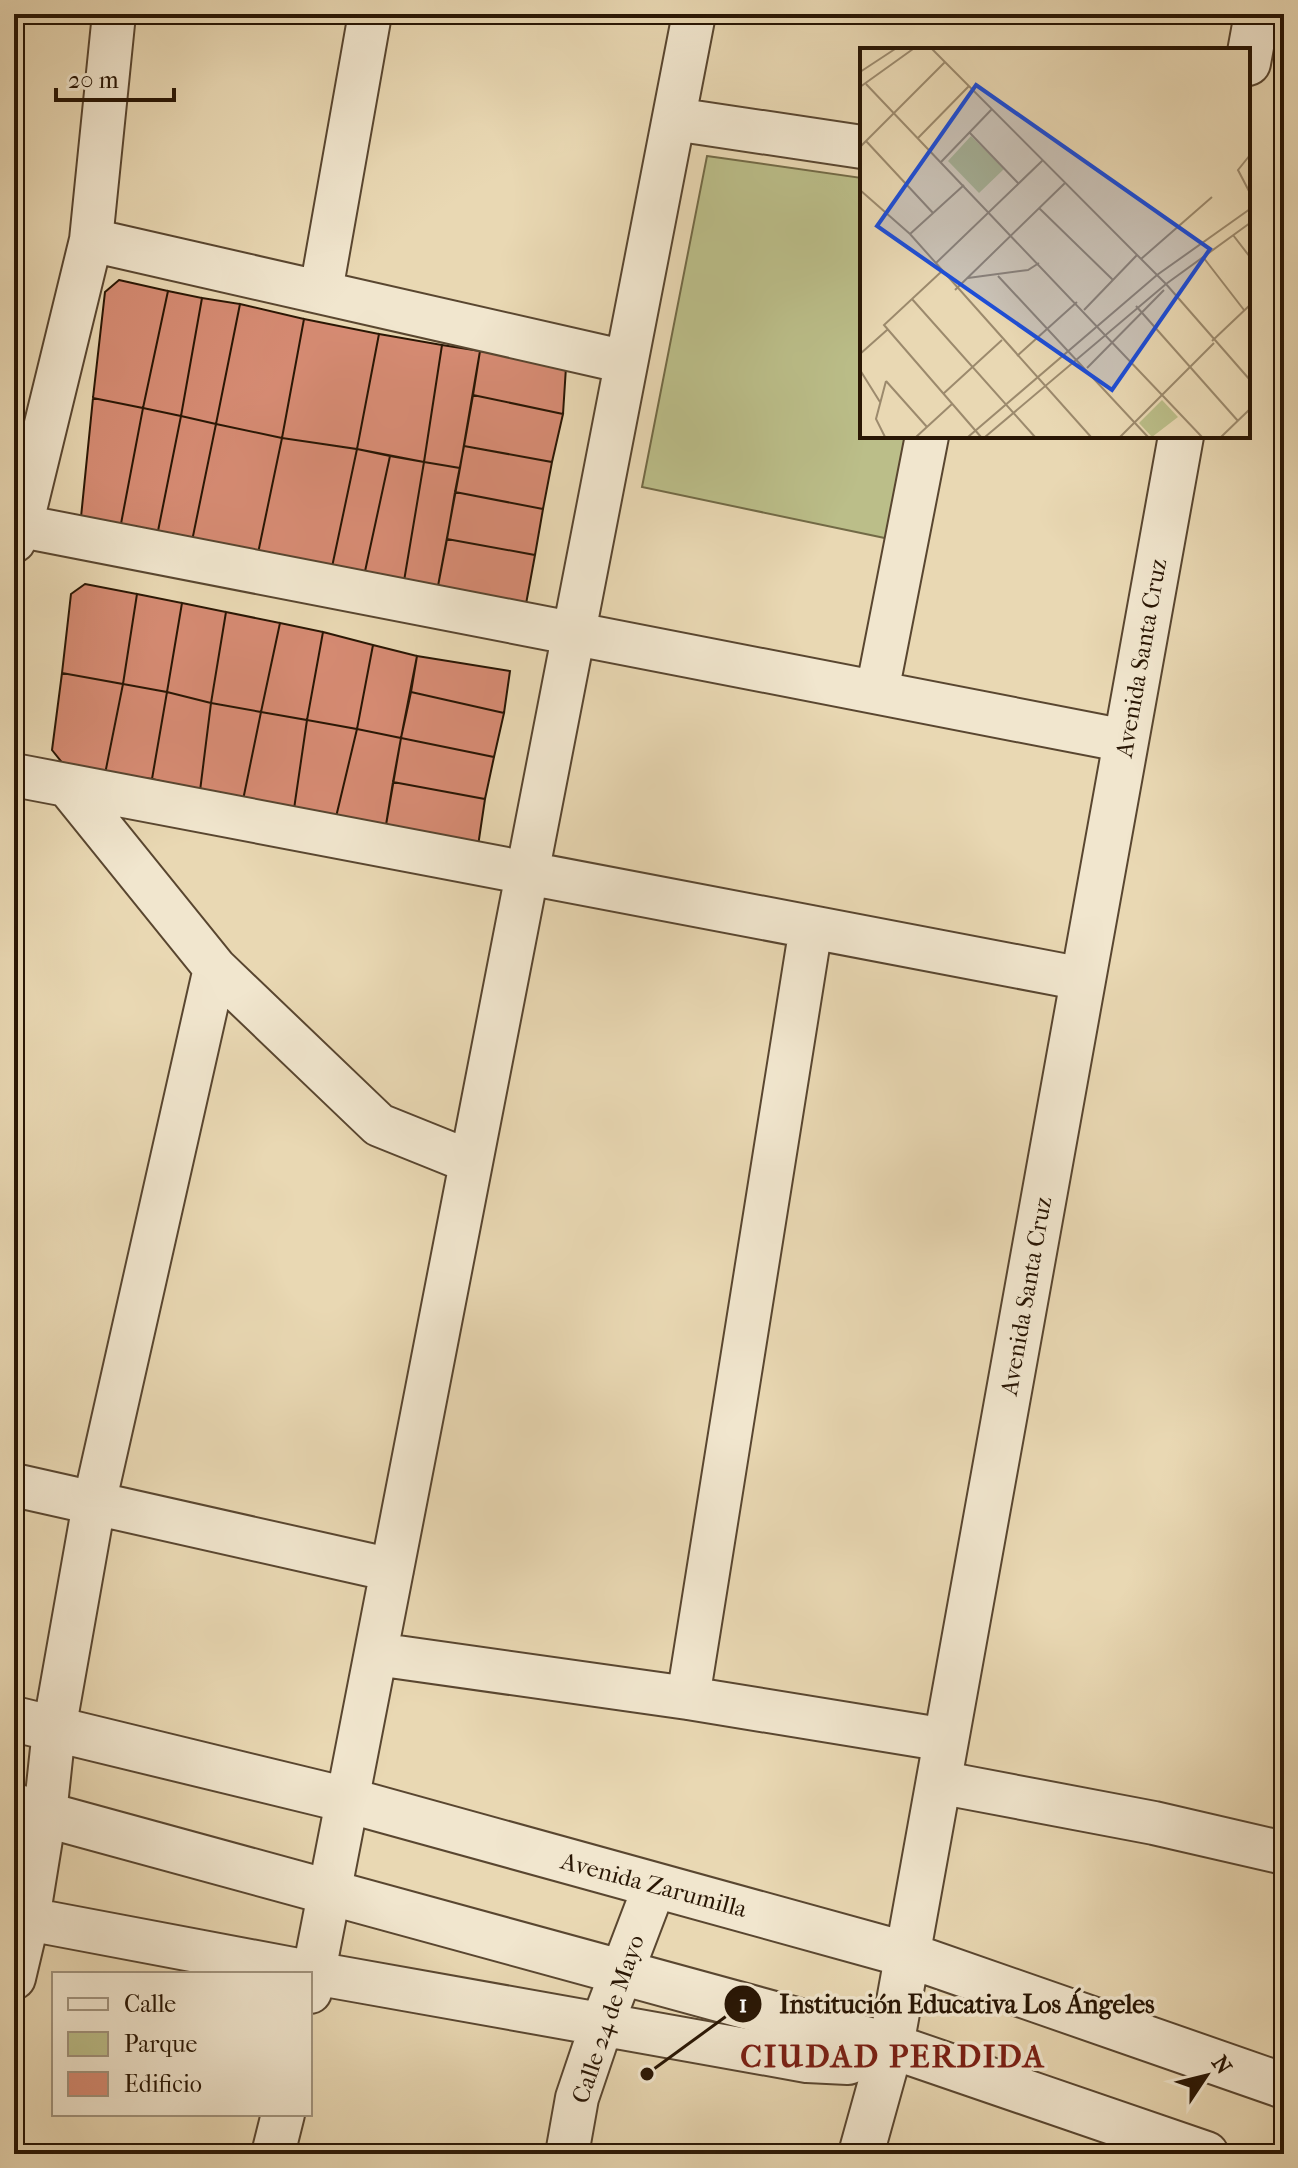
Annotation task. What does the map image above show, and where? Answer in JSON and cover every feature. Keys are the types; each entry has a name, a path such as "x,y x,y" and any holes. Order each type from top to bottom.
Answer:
{"street":[{"path":"114,14 91,240 17,533 574,633 1126,741"},
{"path":"321,291 370,14"},
{"path":"694,14 312,1983 602,2024 807,2061 848,2063 891,2046"},
{"path":"1250,52 1257,14"},
{"path":"674,119 860,147"},
{"path":"91,240 626,362"},
{"path":"877,692 927,438"},
{"name":"Avenida Santa Cruz","path":"861,2154 891,2046 908,1955 1181,438"},
{"path":"14,775 1083,979"},
{"path":"68,786 215,968 379,1125 471,1162"},
{"path":"688,1698 811,927"},
{"path":"14,1978 28,1919 34,1724 94,1504 215,968"},
{"path":"14,1485 392,1570"},
{"path":"376,1654 688,1698 942,1761 1154,1823 1284,1853"},
{"name":"Avenida Zarumilla","path":"34,1724 347,1800 908,1955 1284,2086"},
{"path":"30,1810 891,2046 1206,2154"},
{"name":"Calle 24 de Mayo","path":"567,2154 577,2098 655,1885"},
{"path":"28,1919 263,1972"},
{"path":"273,2154 282,2116"}],"green space":[{"path":"707,156 860,178 860,438 920,438 899,541 642,487"}],"building":[{"path":"119,280 168,291 143,408 93,398 105,292"},
{"path":"168,291 202,298 181,416 143,408"},
{"path":"202,298 240,304 216,424 181,416"},
{"path":"240,304 304,319 282,438 216,424"},
{"path":"304,319 379,334 357,449 282,438"},
{"path":"379,334 442,345 424,462 357,449"},
{"path":"442,345 480,351 460,468 424,462"},
{"path":"480,351 566,367 563,414 473,395"},
{"path":"473,395 563,414 552,462 464,446"},
{"path":"93,398 143,408 120,529 81,517"},
{"path":"143,408 181,416 157,536 120,529"},
{"path":"181,416 216,424 192,541 157,536"},
{"path":"216,424 282,438 257,558 192,541"},
{"path":"282,438 357,449 332,567 257,558"},
{"path":"464,446 552,462 543,509 455,492"},
{"path":"357,449 390,456 364,576 332,567"},
{"path":"390,456 424,462 404,581 364,576"},
{"path":"424,462 460,468 438,586 404,581"},
{"path":"455,492 543,509 535,555 447,539"},
{"path":"447,539 535,555 526,604 438,586"},
{"path":"85,584 137,594 123,684 62,673 71,594"},
{"path":"137,594 182,603 167,692 123,684"},
{"path":"182,603 226,612 211,703 167,692"},
{"path":"226,612 280,623 261,712 211,703"},
{"path":"280,623 323,632 307,720 261,712"},
{"path":"323,632 373,645 357,729 307,720"},
{"path":"373,645 417,656 401,738 357,729"},
{"path":"417,656 510,671 504,713 411,692"},
{"path":"62,673 123,684 105,774 64,765 52,750"},
{"path":"123,684 167,692 152,779 105,774"},
{"path":"167,692 211,703 200,791 152,779"},
{"path":"411,692 504,713 494,757 401,738"},
{"path":"211,703 261,712 243,800 200,791"},
{"path":"261,712 307,720 294,809 243,800"},
{"path":"307,720 357,729 336,817 294,809"},
{"path":"357,729 401,738 385,831 336,817"},
{"path":"401,738 494,757 485,799 393,782"},
{"path":"393,782 485,799 478,846 385,831"}],"place":[{"name":"Institución Educativa Los Ángeles","path":"647,2074"}],"district":[{"name":"CIUDAD PERDIDA","path":"893,2056"}]}
